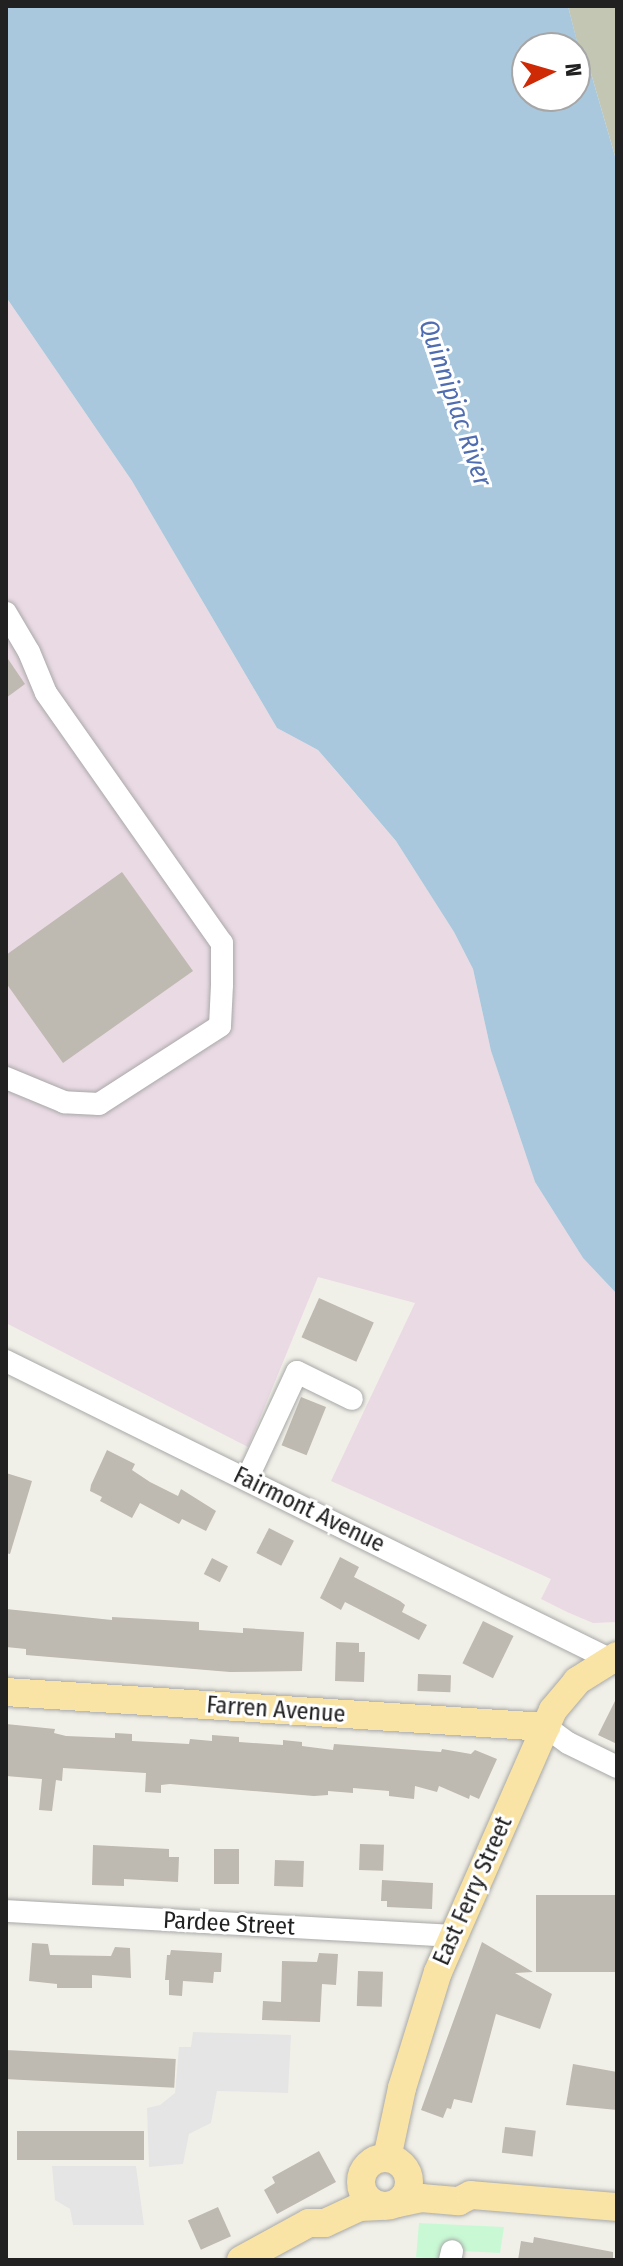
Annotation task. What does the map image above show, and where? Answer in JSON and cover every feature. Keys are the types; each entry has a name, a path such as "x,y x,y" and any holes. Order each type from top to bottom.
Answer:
{"main road":[{"name":"East Ferry Street","path":"396,2164 421,2021 452,1936 546,1727 565,1693 615,1660"},
{"name":"Farren Avenue","path":"6,1692 546,1727"},
{"path":"309,2223 316,2212 351,2191 369,2164 396,2164 418,2179 459,2187 471,2195 617,2207"},
{"path":"389,2204 409,2188 396,2164"},
{"path":"362,2177 365,2195 389,2204"},
{"path":"241,2260 309,2223 325,2223 354,2208 421,2198 459,2201 471,2195"}],"street":[{"path":"6,613 29,652 46,693 222,943 222,985 220,1026 99,1104 64,1102 6,1078"},
{"name":"Fairmont Avenue","path":"6,1361 615,1660"},
{"path":"247,1479 297,1372 352,1399"},
{"path":"546,1727 568,1743 617,1767"},
{"name":"Pardee Street","path":"6,1911 452,1936"}],"shaded area":[{"path":"568,6 617,6 617,163 591,73 591,32 574,32"},
{"path":"6,297 132,481 277,728 318,750 396,841 454,932 473,969 491,1051 535,1182 583,1258 617,1294 617,1622 593,1623 567,1612 541,1599 551,1579 331,1481 415,1303 318,1277 248,1447 6,1323"},
{"path":"193,2032 291,2035 288,2093 217,2091 211,2123 189,2134 183,2164 149,2167 147,2108 160,2105 175,2093 179,2047 191,2047"},
{"path":"52,2166 136,2166 144,2225 73,2225 70,2209 55,2200"}],"green space":[{"path":"419,2223 504,2227 500,2253 461,2251 451,2260 416,2257"}],"water":[{"name":"Quinnipiac River","path":"6,6 568,6 575,32 511,32 511,112 591,112 591,73 617,163 617,1294 583,1258 535,1182 491,1051 473,969 454,932 396,841 318,750 277,728 132,481 6,297"}],"building":[{"path":"6,656 25,684 6,698"},
{"path":"122,872 193,971 63,1063 6,983 6,955"},
{"path":"319,1298 374,1322 356,1362 302,1337"},
{"path":"301,1397 326,1407 307,1455 282,1445"},
{"path":"107,1450 135,1464 132,1470 150,1482 178,1496 181,1489 216,1511 206,1531 182,1519 179,1524 140,1503 132,1518 100,1501 102,1497 90,1491"},
{"path":"6,1473 32,1481 10,1554 6,1553"},
{"path":"269,1528 294,1541 281,1566 256,1553"},
{"path":"340,1557 359,1567 354,1577 400,1601 405,1605 402,1612 427,1625 419,1640 345,1602 341,1610 320,1598"},
{"path":"212,1558 228,1566 220,1582 204,1574"},
{"path":"6,1609 112,1620 112,1617 199,1622 199,1630 243,1633 243,1628 304,1632 302,1671 230,1672 26,1655 26,1649 6,1647"},
{"path":"483,1621 514,1636 493,1678 462,1663"},
{"path":"336,1642 359,1643 359,1652 365,1652 364,1682 335,1681"},
{"path":"418,1674 451,1675 450,1692 417,1691"},
{"path":"617,1697 617,1744 598,1735"},
{"path":"6,1724 55,1729 54,1733 66,1736 115,1738 115,1733 132,1734 132,1741 189,1744 190,1739 212,1741 212,1735 239,1737 239,1742 283,1745 283,1740 302,1742 302,1746 333,1750 334,1744 441,1752 442,1749 471,1754 475,1750 497,1759 479,1799 470,1795 469,1799 439,1786 437,1792 415,1786 414,1799 389,1796 389,1791 353,1788 353,1793 328,1791 328,1795 314,1796 170,1784 161,1785 161,1793 145,1792 146,1773 63,1768 62,1781 56,1780 52,1811 39,1810 42,1779 6,1776"},
{"path":"360,1844 384,1845 383,1871 359,1870"},
{"path":"93,1845 169,1849 169,1857 179,1857 178,1882 124,1879 124,1886 92,1885"},
{"path":"214,1849 239,1849 239,1884 214,1884"},
{"path":"275,1860 304,1861 303,1887 274,1886"},
{"path":"382,1880 433,1883 432,1909 387,1907 387,1901 381,1901"},
{"path":"536,1895 617,1895 617,1972 536,1972"},
{"path":"482,1942 533,1972 515,1973 552,1994 540,2029 496,2014 472,2103 454,2099 451,2109 447,2108 443,2118 421,2110"},
{"path":"32,1943 48,1944 50,1955 111,1956 115,1947 130,1948 131,1978 92,1975 92,1988 57,1988 57,1984 29,1981"},
{"path":"171,1950 222,1953 221,1972 214,1972 213,1983 183,1981 182,1996 169,1995 169,1980 165,1980 167,1955"},
{"path":"319,1953 338,1954 336,1985 322,1984 320,2022 262,2020 263,2001 281,2002 282,1961 317,1962"},
{"path":"358,1971 383,1972 382,2007 357,2006"},
{"path":"6,2050 176,2059 174,2088 6,2079"},
{"path":"573,2064 617,2072 617,2110 566,2105"},
{"path":"505,2127 536,2131 533,2157 502,2153"},
{"path":"17,2131 144,2131 144,2160 17,2160"},
{"path":"319,2151 336,2182 277,2214 264,2190 275,2183 272,2177"},
{"path":"218,2207 231,2236 201,2250 188,2220"},
{"path":"534,2237 613,2252 613,2260 518,2260 521,2241 533,2243"}]}
